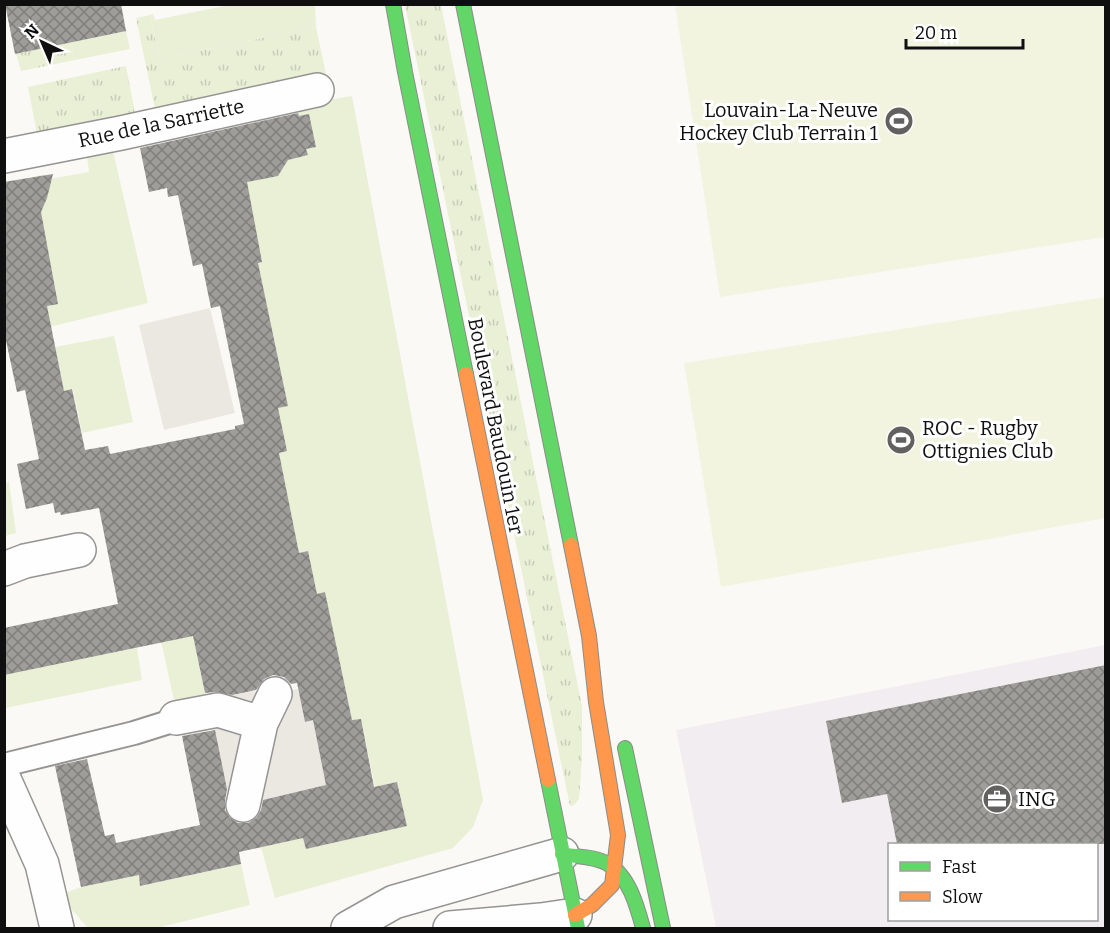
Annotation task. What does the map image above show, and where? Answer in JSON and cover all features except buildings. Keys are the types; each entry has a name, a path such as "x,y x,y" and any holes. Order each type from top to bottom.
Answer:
{"main road":[{"name":"Boulevard Baudouin 1er","path":"393,4 407,84 576,922"},
{"path":"463,4 589,636 596,702 618,835 612,885 576,922"},
{"path":"589,636 607,672"},
{"path":"623,738 663,928"},
{"path":"562,855 607,863 626,882 642,928"}],"street":[{"name":"Rue de la Sarriette","path":"4,156 317,90"},
{"path":"4,569 25,561 79,550"},
{"path":"243,805 261,723 275,694"},
{"path":"176,718 218,710 261,723"},
{"path":"4,779 42,864 57,928"},
{"path":"346,928 394,902 562,855"},
{"path":"450,928 541,920 576,922"},
{"path":"346,928 392,928"}],"lane":[{"path":"4,765 134,733 176,718"}],"shaded area":[{"path":"210,308 235,413 164,430 139,325"},
{"path":"1105,645 1105,928 716,928 676,730"},
{"path":"298,689 305,722 313,720 331,795 285,795 231,808 213,720 206,699 251,691 275,694"}],"green space":[{"path":"234,4 315,5 316,27 160,59 150,15 153,14 155,20"},
{"path":"405,5 441,5 582,706 579,799 570,806"},
{"name":"Louvain-La-Neuve Hockey Club Terrain 1","path":"675,5 1105,5 1105,237 720,297"},
{"path":"150,15 160,59 316,27 326,74 155,109 136,18"},
{"path":"126,31 130,49 75,60 71,42"},
{"path":"71,42 75,60 21,71 16,54"},
{"path":"126,66 135,113 37,134 28,87"},
{"path":"352,96 483,800 473,827 453,848 275,898 261,847 303,838 306,849 407,825 397,782 375,787 361,719 352,720 325,593 317,594 308,551 299,553 279,453 287,451 278,408 288,406 267,306 250,265 262,262 255,227 207,179 253,180 278,176 286,164 285,161 308,155 306,149 316,146 309,115 299,116 296,105"},
{"path":"111,142 148,303 41,329 37,308 58,303 48,250 36,210 44,205 48,193 42,184 32,177 42,175 49,179 89,172 86,149"},
{"name":"ROC - Rugby Ottignies Club","path":"1105,297 1105,518 721,587 684,363"},
{"path":"114,336 133,422 82,433 73,389 64,391 55,347"},
{"path":"9,481 16,533 5,536 5,485"},
{"path":"179,569 206,699 175,705 156,618"},
{"path":"137,648 142,680 5,708 4,660 49,665"},
{"path":"241,864 250,905 157,928 88,928 71,909 65,893 81,887 139,875 141,886"}],"traffic: fast":[{"path":"393,4 466,374"},
{"path":"463,4 571,545"},
{"path":"625,748 663,928"},
{"path":"548,780 578,928"},
{"path":"562,854 597,859 615,869 631,892 643,928"}],"traffic: slow":[{"path":"466,374 548,780"},
{"path":"571,545 589,636 596,702 618,835 612,885 592,905 575,915"}],"place":[{"name":"Louvain-La-Neuve Hockey Club Terrain 1","path":"899,121"},
{"name":"ROC - Rugby Ottignies Club","path":"901,440"},
{"name":"ING","path":"997,799"}]}
